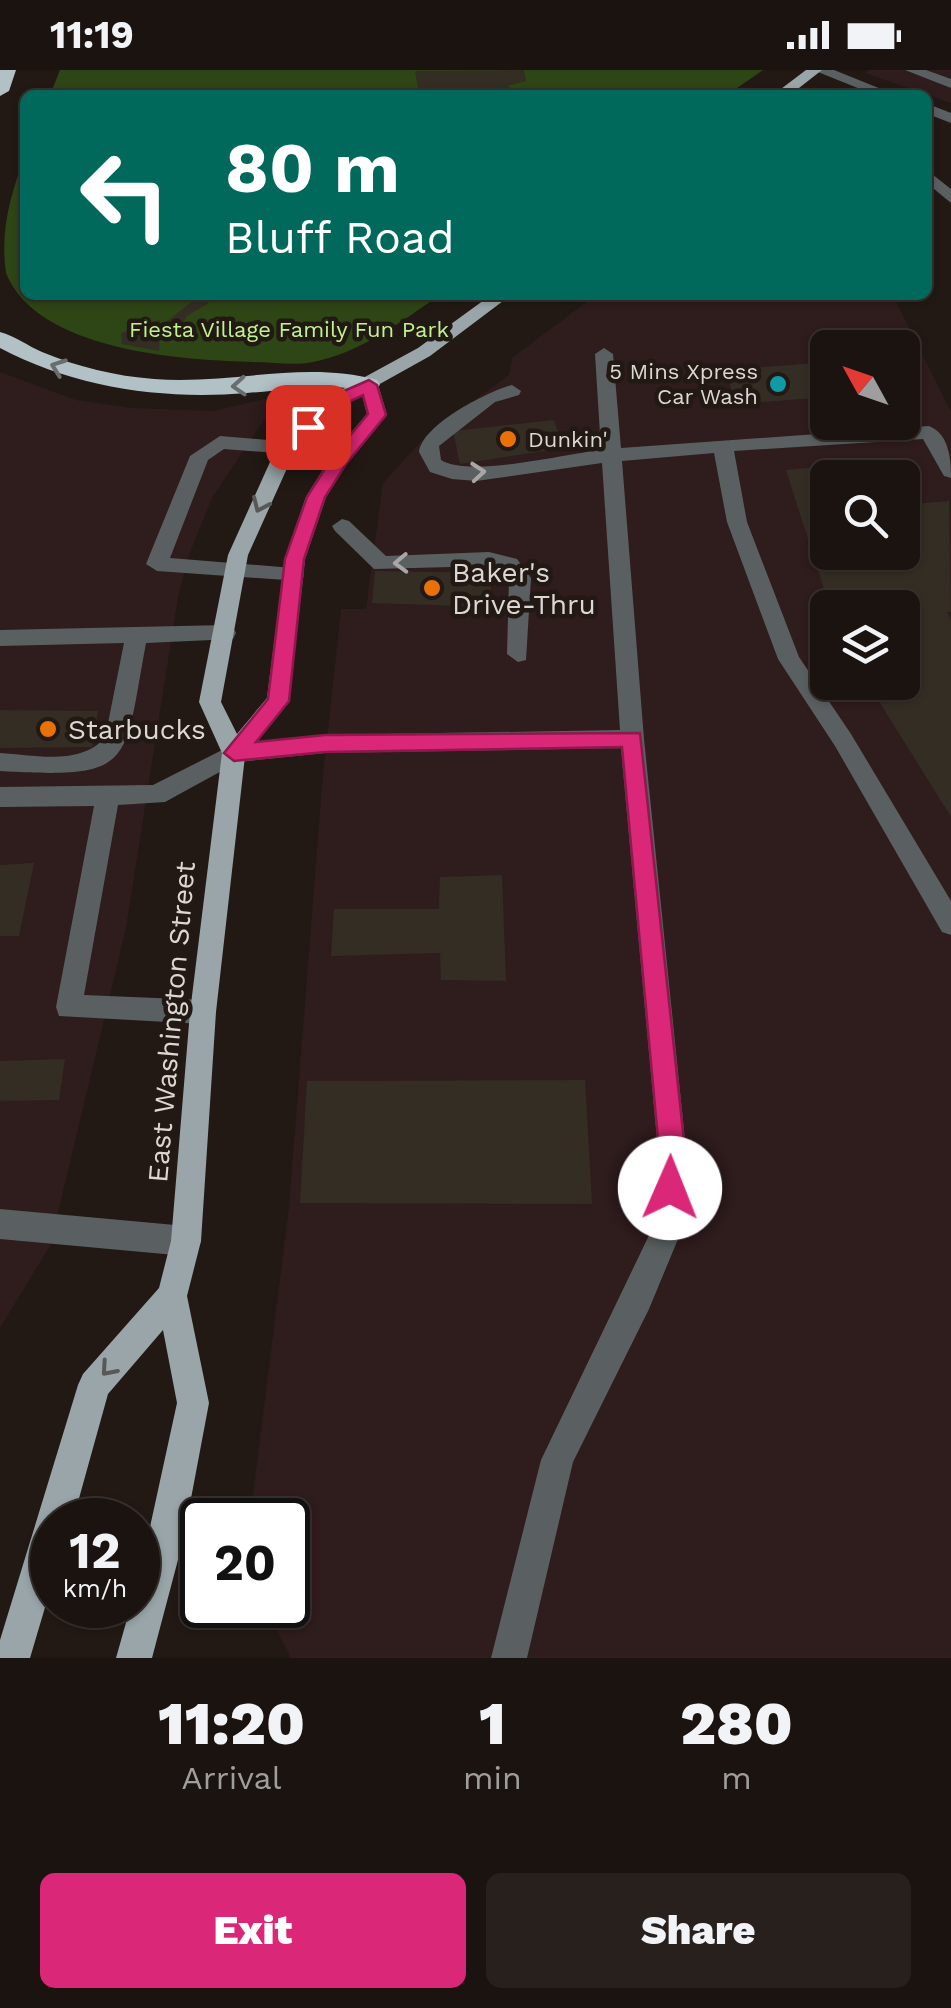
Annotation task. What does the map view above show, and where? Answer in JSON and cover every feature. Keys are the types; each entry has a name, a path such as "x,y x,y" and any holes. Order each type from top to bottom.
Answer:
{"highway":[{"path":"0,90 8,70"},
{"path":"0,339 30,357 79,375 135,386 253,386 306,375 342,376 369,385"}],"main road":[{"path":"790,90 818,70"},
{"path":"369,385 377,415 339,460 316,497 293,576 278,701 234,753 210,702 238,555 261,501 291,448 326,406 424,352 495,300"},
{"name":"East Washington Street","path":"134,1658 166,1541 194,1403 172,1296 186,1240 202,1012 234,753"},
{"name":"East Washington Street","path":"62,1498 94,1385 172,1296"},
{"path":"12,1658 30,1600"}],"street":[{"path":"818,70 874,90"},
{"path":"912,70 932,73 951,84"},
{"path":"932,180 951,198"},
{"path":"509,1658 557,1460 638,1298 668,1227 672,1150 632,738 604,354"},
{"path":"512,391 488,398 430,444 428,455 432,463 441,470 466,474 612,454 929,432 951,471"},
{"path":"293,576 158,564 200,456 220,442 291,448 339,460"},
{"path":"722,446 737,522 790,659 843,740 951,924"},
{"path":"342,526 381,564 489,560 510,564 520,578 518,654"},
{"path":"0,638 225,633"},
{"path":"0,762 84,764 108,753 116,742 137,634"},
{"path":"0,797 156,794 234,753 325,744 632,738"},
{"path":"108,795 69,1007 202,1012"},
{"path":"0,1224 186,1240"}],"shaded area":[{"path":"951,70 951,103 932,96 932,90 914,90 865,73"},
{"path":"589,300 895,300 910,330 810,330 810,440 920,440 920,349 951,412 951,1658 291,1658 275,1628 310,1628 310,1498 253,1498 289,1207 322,786 341,609 366,609 383,483 426,436 509,375 512,358"},
{"path":"0,372 76,400 131,408 214,411 277,396 282,402 259,427 212,498 189,555 178,597 126,928 50,1246 0,1328"}],"green space":[{"path":"60,70 763,70 734,90 52,90"},
{"name":"Fiesta Village Family Fun Park","path":"20,170 20,294 6,273 4,243"},
{"name":"Fiesta Village Family Fun Park","path":"24,300 433,300 364,344 306,363 152,354 79,335 48,320"}],"building":[{"path":"524,70 526,81 507,86 512,90 423,90 418,88 415,71"},
{"path":"194,300 209,303 187,316 182,324 166,322"},
{"path":"160,320 159,351 122,344 121,333"},
{"name":"5 Mins Xpress Car Wash","path":"810,363 810,398 736,404 725,370"},
{"name":"Dunkin'","path":"554,420 564,448 460,464 453,431"},
{"path":"810,468 810,545 786,470"},
{"path":"949,501 951,817 878,700 920,700 920,590 824,590 818,570 920,570 920,503"},
{"name":"Baker's Drive-Thru","path":"375,571 492,573 490,607 372,603"},
{"name":"Starbucks","path":"0,710 98,711 92,747 0,748"},
{"path":"34,863 19,936 0,936 0,865"},
{"path":"502,875 506,981 441,980 440,953 331,956 334,909 439,909 440,877"},
{"path":"65,1059 59,1100 0,1101 0,1061"},
{"path":"585,1080 592,1204 300,1203 307,1081"}],"place":[{"name":"5 Mins Xpress Car Wash","path":"778,384"},
{"name":"Dunkin'","path":"508,439"},
{"name":"Baker's Drive-Thru","path":"432,588"},
{"name":"Starbucks","path":"48,729"}],"route":[{"path":"308,427 326,406 369,385 377,415 339,460 316,497 295,559 278,701 234,753 325,744 632,738 672,1150 670,1188"}]}
